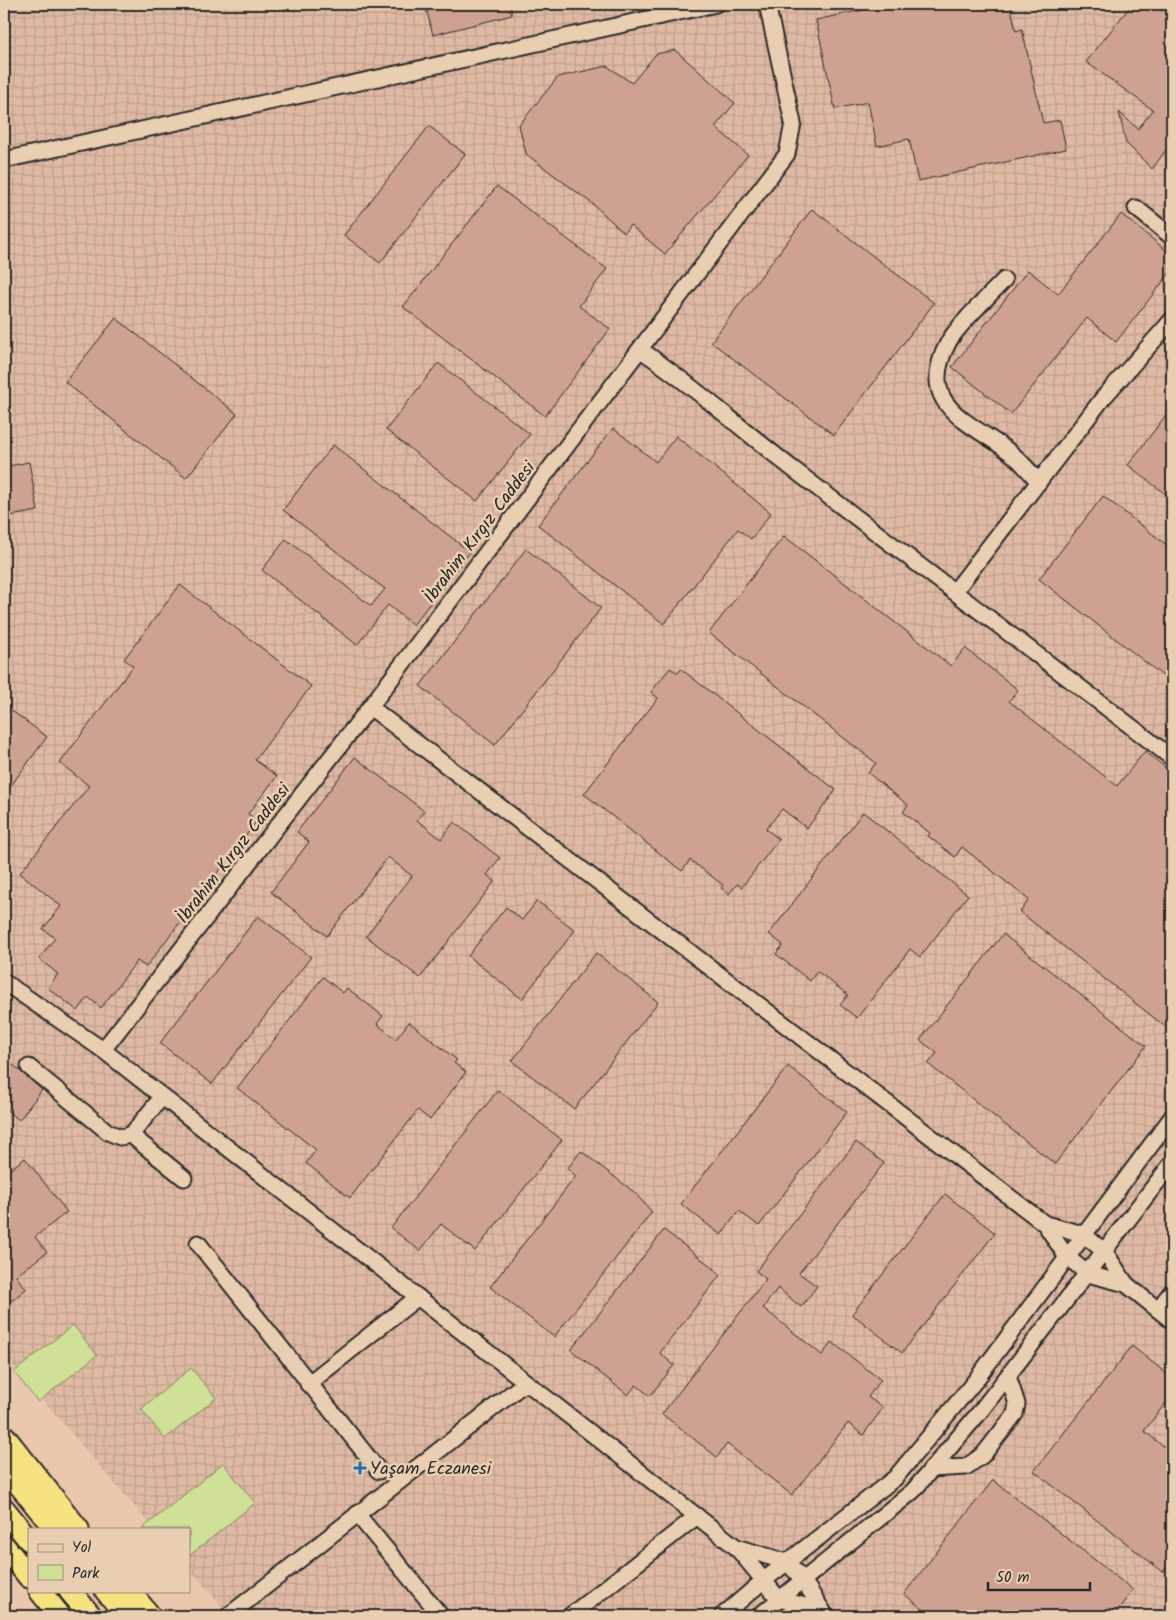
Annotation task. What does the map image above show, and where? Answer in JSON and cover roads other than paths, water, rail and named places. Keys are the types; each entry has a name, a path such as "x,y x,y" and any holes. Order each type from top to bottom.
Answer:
{"highway":[{"path":"4,1436 77,1528"},
{"path":"4,1466 54,1528"},
{"path":"4,1509 28,1539"},
{"path":"4,1546 28,1576"},
{"path":"41,1592 60,1616"},
{"path":"71,1592 91,1616"},
{"path":"107,1592 127,1616"},
{"path":"130,1592 150,1616"}],"street":[{"path":"4,160 716,4"},
{"name":"İbrahim Kırgız Caddesi","path":"103,1050 370,707 786,154 793,123 767,4"},
{"path":"1136,208 1172,237"},
{"path":"1004,280 948,341 938,368 937,390 958,418 1013,455 1039,482"},
{"path":"955,591 1102,398 1172,320"},
{"path":"640,350 680,376 791,468 1172,758"},
{"path":"370,707 1045,1224 1066,1256 1088,1274 1126,1284"},
{"path":"4,982 103,1050 736,1547 779,1599 805,1606 825,1616"},
{"path":"30,1067 108,1132 120,1137 131,1135 162,1097"},
{"path":"722,1616 787,1562 895,1478 975,1380 1066,1256 1172,1117"},
{"path":"131,1135 184,1178"},
{"path":"759,1616 913,1491 1008,1376 1172,1163"},
{"path":"1045,1224 1083,1234 1105,1252 1126,1284 1172,1321"},
{"path":"198,1244 379,1471"},
{"path":"1158,1309 1172,1291"},
{"path":"308,1384 418,1297"},
{"path":"931,1469 966,1467 982,1455 1015,1414 1017,1404 1008,1376"},
{"path":"228,1616 526,1382"},
{"path":"357,1514 441,1616"},
{"path":"570,1616 697,1516"},
{"path":"736,1547 787,1562 803,1580 825,1616"}],"place":[{"name":"Yaşam Eczanesi","path":"360,1468"}]}
